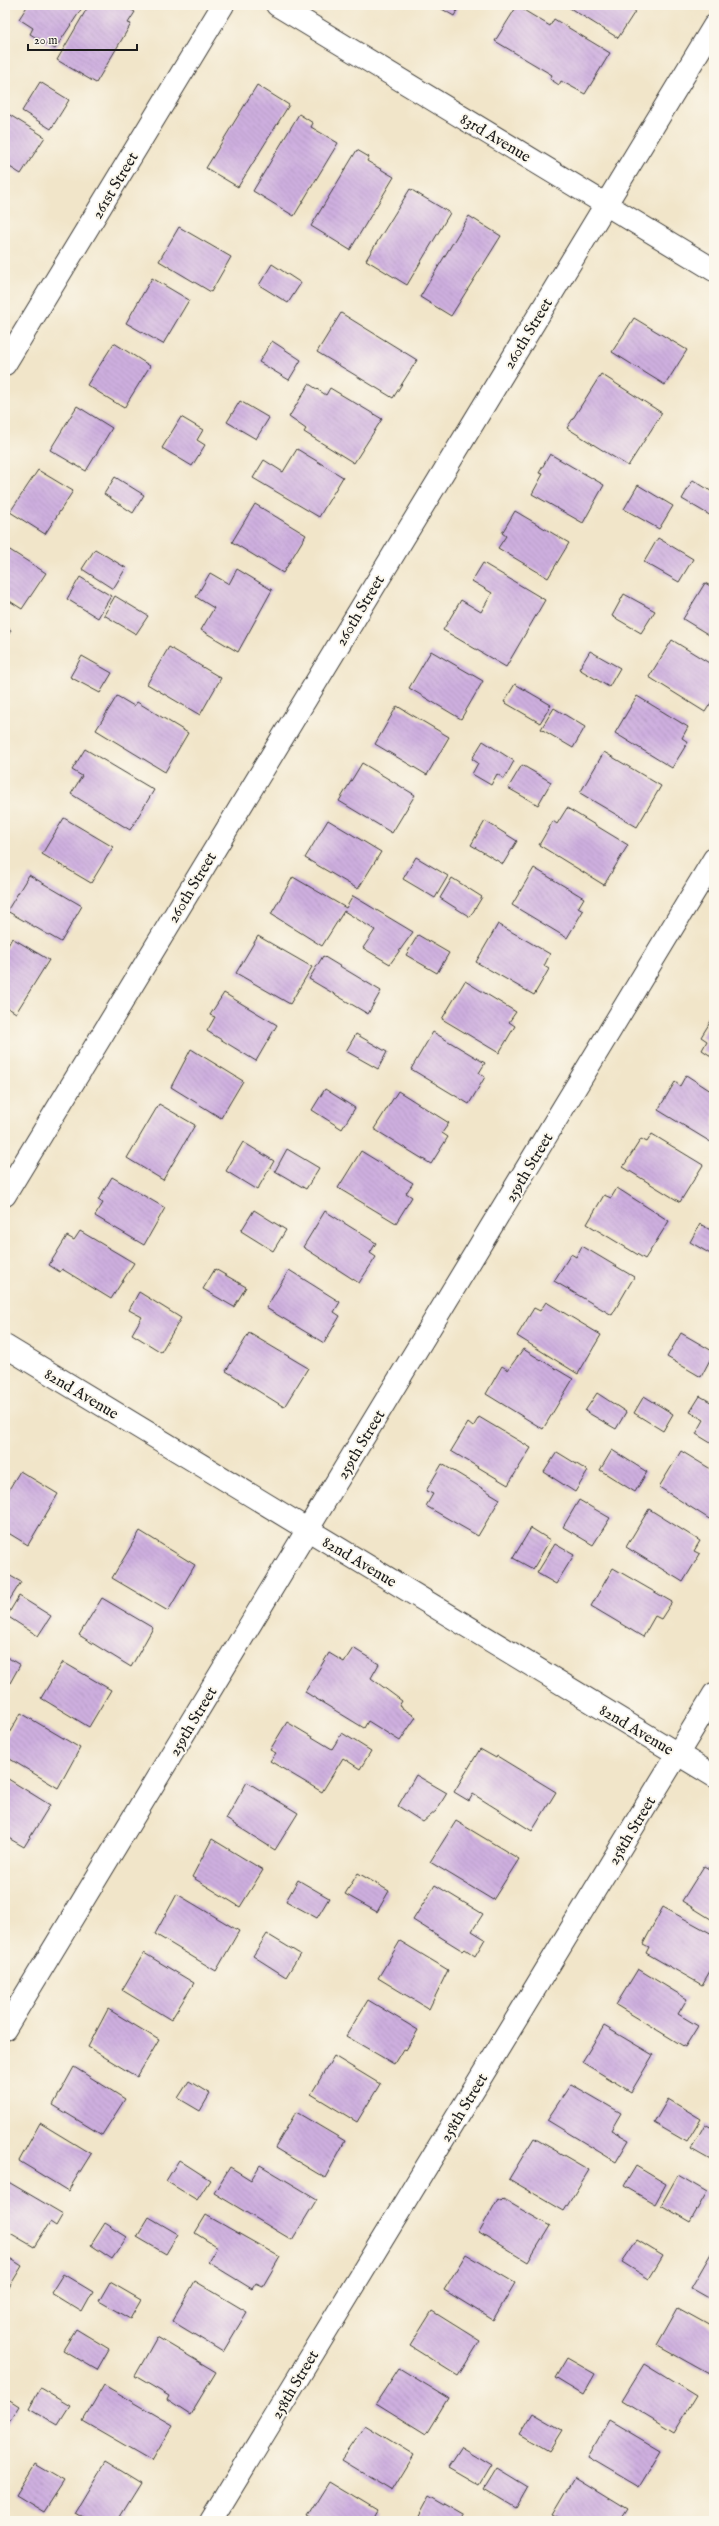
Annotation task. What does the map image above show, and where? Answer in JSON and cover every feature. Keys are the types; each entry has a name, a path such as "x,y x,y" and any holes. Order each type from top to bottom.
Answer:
{"street":[{"name":"261st Street","path":"5,364 223,5"},
{"name":"83rd Avenue","path":"277,5 714,270"},
{"name":"260th Street","path":"5,1195 714,26"},
{"name":"259th Street","path":"5,2029 714,859"},
{"name":"82nd Avenue","path":"5,1346 714,1776"},
{"name":"258th Street","path":"211,2521 714,1694"}],"building":[{"path":"28,5 84,5 55,49 30,34 33,28 19,19"},
{"path":"89,5 123,5 135,12 128,23 131,24 96,83 57,60"},
{"path":"435,5 460,5 454,16"},
{"path":"565,5 630,5 636,10 618,38"},
{"path":"517,6 550,26 554,19 610,53 585,94 561,81 559,85 550,79 552,75 495,41"},
{"path":"40,82 69,100 51,129 22,111"},
{"path":"257,85 289,105 238,187 206,168"},
{"path":"5,112 45,137 21,174 5,164"},
{"path":"299,114 313,123 311,127 338,143 294,216 253,191"},
{"path":"357,150 369,157 367,161 394,177 350,250 311,226"},
{"path":"410,189 450,213 407,285 366,260"},
{"path":"469,216 501,236 451,316 420,297"},
{"path":"179,227 231,257 211,292 159,261"},
{"path":"272,264 301,283 288,303 259,285"},
{"path":"152,278 189,300 163,344 126,323"},
{"path":"341,313 417,360 393,398 317,352"},
{"path":"634,318 687,350 665,385 612,352"},
{"path":"272,341 301,360 289,380 259,362"},
{"path":"114,343 150,366 124,408 87,385"},
{"path":"601,374 662,413 628,466 567,428"},
{"path":"309,384 326,395 330,388 382,419 354,463 304,432 306,429 289,417"},
{"path":"240,401 269,418 256,439 227,422"},
{"path":"77,406 112,428 86,471 50,450"},
{"path":"181,417 203,430 197,440 205,445 192,466 162,448"},
{"path":"297,449 343,477 319,517 253,478 264,460 283,472"},
{"path":"550,454 604,485 583,523 532,494 543,474 539,473"},
{"path":"38,470 73,491 45,534 10,512"},
{"path":"115,477 144,495 133,513 104,494"},
{"path":"693,480 714,493 713,517 682,499"},
{"path":"638,485 673,506 659,529 624,509"},
{"path":"255,504 306,535 283,573 232,542"},
{"path":"515,511 569,543 548,578 498,548 506,536 502,533"},
{"path":"658,538 693,559 679,582 644,562"},
{"path":"5,547 46,573 22,609 5,598"},
{"path":"95,549 126,568 113,589 82,569"},
{"path":"483,563 545,600 506,667 443,630 461,600 481,612 492,593 472,581"},
{"path":"237,569 272,590 238,652 201,630 214,608 196,597 210,573 229,584"},
{"path":"80,577 111,596 98,618 67,599"},
{"path":"705,583 714,588 714,638 683,619"},
{"path":"624,594 655,611 641,633 612,616"},
{"path":"115,596 148,616 136,634 104,615"},
{"path":"5,626 11,630 5,641"},
{"path":"672,640 714,666 714,698 705,712 649,677"},
{"path":"169,647 221,678 200,715 147,684"},
{"path":"431,651 483,681 461,719 409,688"},
{"path":"590,651 620,668 609,687 579,669"},
{"path":"82,656 112,673 100,693 70,677"},
{"path":"515,684 551,705 540,723 504,702"},
{"path":"117,696 134,706 137,702 188,733 165,772 96,730"},
{"path":"637,696 688,727 682,738 688,742 672,768 615,733"},
{"path":"397,706 449,737 427,775 375,744"},
{"path":"554,708 585,727 573,748 541,729"},
{"path":"483,741 514,761 504,779 497,774 491,785 472,774 478,763 472,759"},
{"path":"85,749 154,790 130,830 71,794 82,776 72,770"},
{"path":"604,752 661,786 637,827 580,793"},
{"path":"362,763 415,795 392,833 339,801"},
{"path":"522,765 551,782 538,805 508,788"},
{"path":"567,808 628,845 604,885 539,845 553,821 557,824"},
{"path":"64,818 113,847 91,883 42,854"},
{"path":"328,820 381,852 358,889 305,858"},
{"path":"485,821 517,841 503,864 471,845"},
{"path":"416,857 448,876 435,898 403,879"},
{"path":"534,868 584,898 578,908 583,911 567,938 512,905"},
{"path":"29,875 82,906 61,942 7,911"},
{"path":"293,877 346,908 353,896 413,932 390,964 363,948 375,930 344,911 322,946 271,914"},
{"path":"452,878 482,897 470,917 440,898"},
{"path":"498,924 550,954 544,966 549,969 534,995 476,962"},
{"path":"418,935 449,953 437,973 406,955"},
{"path":"258,936 312,967 290,1004 236,973"},
{"path":"12,938 49,960 16,1013 5,1006 5,951"},
{"path":"323,956 381,991 368,1014 309,979"},
{"path":"465,981 516,1012 509,1022 515,1026 499,1053 442,1019"},
{"path":"224,993 277,1025 256,1061 207,1031 215,1017 210,1015"},
{"path":"714,1016 714,1058 702,1050 707,1041 701,1037"},
{"path":"433,1032 485,1063 479,1073 485,1077 469,1104 411,1069"},
{"path":"356,1034 387,1052 378,1069 346,1051"},
{"path":"191,1049 243,1081 221,1118 171,1087"},
{"path":"686,1075 714,1093 714,1144 658,1110 675,1082 680,1086"},
{"path":"325,1089 355,1108 342,1129 312,1110"},
{"path":"398,1091 449,1123 442,1133 448,1137 431,1164 374,1129"},
{"path":"159,1104 195,1125 163,1180 127,1158"},
{"path":"652,1134 703,1165 680,1202 623,1167 641,1139 647,1142"},
{"path":"243,1142 274,1161 257,1190 226,1171"},
{"path":"287,1149 319,1168 306,1189 275,1171"},
{"path":"361,1151 413,1183 406,1193 412,1197 396,1223 338,1188"},
{"path":"112,1177 165,1208 144,1245 95,1216 103,1203 98,1200"},
{"path":"617,1188 669,1221 645,1259 587,1224 604,1195 611,1198"},
{"path":"254,1210 286,1230 273,1251 241,1231"},
{"path":"325,1211 376,1243 370,1253 376,1257 359,1283 303,1247"},
{"path":"700,1224 714,1232 714,1256 690,1242"},
{"path":"80,1231 134,1263 111,1299 62,1269 60,1272 49,1265 67,1236 74,1240"},
{"path":"582,1246 634,1277 612,1315 554,1281 571,1254 576,1257"},
{"path":"215,1269 246,1287 234,1307 203,1289"},
{"path":"289,1270 340,1302 334,1312 340,1316 324,1343 266,1308"},
{"path":"139,1292 181,1318 161,1352 132,1334 142,1317 129,1310"},
{"path":"546,1302 601,1335 578,1374 517,1336 534,1308 540,1311"},
{"path":"249,1333 308,1368 284,1407 226,1371"},
{"path":"681,1333 714,1352 701,1377 667,1357"},
{"path":"523,1349 573,1379 543,1429 486,1394 502,1366 508,1370"},
{"path":"597,1393 626,1412 616,1429 585,1411"},
{"path":"644,1396 673,1414 663,1431 634,1413"},
{"path":"700,1396 714,1404 714,1445 696,1434 704,1420 690,1412"},
{"path":"479,1417 531,1448 508,1485 451,1451 468,1423 473,1427"},
{"path":"612,1450 647,1472 635,1492 600,1470"},
{"path":"681,1451 714,1471 714,1522 659,1487"},
{"path":"557,1452 588,1471 575,1492 544,1472"},
{"path":"442,1464 500,1499 478,1536 426,1506 433,1494 426,1491"},
{"path":"20,1471 58,1494 28,1545 5,1531 5,1496"},
{"path":"579,1500 610,1518 593,1545 563,1527"},
{"path":"649,1509 700,1541 694,1551 700,1554 683,1582 626,1547"},
{"path":"531,1528 550,1540 533,1569 513,1558"},
{"path":"140,1531 195,1565 168,1611 112,1578"},
{"path":"555,1544 574,1555 556,1584 537,1573"},
{"path":"613,1568 672,1602 661,1619 655,1616 643,1637 591,1606"},
{"path":"5,1573 21,1582 5,1607"},
{"path":"19,1596 51,1616 38,1636 7,1616"},
{"path":"102,1598 153,1628 131,1667 79,1635"},
{"path":"353,1648 379,1664 371,1678 402,1701 399,1706 416,1717 400,1741 368,1721 364,1728 305,1692 329,1653 344,1662"},
{"path":"5,1656 20,1665 5,1692"},
{"path":"63,1662 111,1690 89,1727 41,1698"},
{"path":"21,1713 80,1748 58,1788 5,1756 5,1740"},
{"path":"287,1722 332,1749 342,1733 371,1751 360,1769 343,1758 322,1792 270,1761 276,1753 270,1750"},
{"path":"480,1749 496,1758 497,1756 556,1792 532,1831 473,1794 469,1801 454,1792"},
{"path":"416,1775 447,1793 436,1811 423,1822 398,1806"},
{"path":"5,1777 50,1805 24,1847 5,1836"},
{"path":"247,1782 298,1813 275,1850 226,1819"},
{"path":"456,1821 519,1859 493,1900 430,1862"},
{"path":"212,1839 263,1870 240,1907 192,1877"},
{"path":"704,1866 714,1872 714,1921 682,1901"},
{"path":"358,1873 389,1891 377,1912 345,1894"},
{"path":"298,1880 329,1898 317,1918 286,1901"},
{"path":"435,1885 483,1914 472,1931 485,1939 475,1956 465,1949 463,1951 413,1920"},
{"path":"177,1894 239,1931 216,1971 155,1934"},
{"path":"663,1907 714,1935 714,1964 702,1985 646,1953 649,1947 643,1944"},
{"path":"267,1934 300,1954 286,1977 253,1956"},
{"path":"400,1941 448,1970 429,2009 378,1978"},
{"path":"144,1953 194,1983 171,2020 122,1990"},
{"path":"638,1969 687,1999 678,2014 698,2026 685,2047 616,2005"},
{"path":"368,2000 418,2030 406,2050 403,2049 394,2064 346,2036"},
{"path":"108,2009 159,2040 137,2077 88,2047"},
{"path":"604,2026 653,2055 631,2092 582,2062"},
{"path":"334,2056 380,2084 357,2122 311,2094"},
{"path":"74,2067 125,2099 102,2135 53,2105"},
{"path":"189,2081 210,2094 200,2111 178,2098"},
{"path":"571,2084 621,2113 611,2130 629,2140 616,2162 547,2120"},
{"path":"668,2099 701,2119 687,2142 654,2123"},
{"path":"296,2112 345,2141 325,2178 275,2148"},
{"path":"40,2123 91,2154 68,2191 19,2161"},
{"path":"705,2124 714,2129 714,2162 691,2149"},
{"path":"534,2138 589,2170 564,2211 509,2179"},
{"path":"179,2160 210,2180 197,2200 166,2181"},
{"path":"260,2165 317,2199 292,2240 214,2193 230,2167 251,2180"},
{"path":"636,2166 666,2184 655,2204 624,2186"},
{"path":"678,2175 707,2192 690,2222 661,2205"},
{"path":"5,2180 63,2214 56,2226 50,2222 34,2247 5,2230"},
{"path":"498,2199 501,2201 503,2199 550,2226 528,2262 479,2232"},
{"path":"206,2215 280,2257 263,2286 256,2283 252,2289 208,2262 217,2247 195,2233"},
{"path":"149,2217 178,2234 166,2254 137,2237"},
{"path":"105,2223 127,2237 112,2259 91,2245"},
{"path":"637,2240 663,2256 649,2279 622,2262"},
{"path":"713,2250 714,2251 714,2301 691,2288"},
{"path":"466,2254 515,2283 493,2320 444,2290"},
{"path":"5,2255 22,2266 5,2294"},
{"path":"63,2274 93,2292 82,2312 51,2293"},
{"path":"195,2281 247,2312 223,2352 172,2321"},
{"path":"110,2282 141,2300 130,2319 99,2301"},
{"path":"678,2308 714,2328 714,2365 709,2374 657,2345"},
{"path":"432,2311 480,2341 458,2376 410,2346"},
{"path":"76,2329 109,2349 97,2370 63,2350"},
{"path":"157,2337 216,2372 190,2415 167,2400 169,2396 135,2376"},
{"path":"567,2358 595,2374 583,2395 555,2378"},
{"path":"644,2364 696,2396 674,2432 622,2400"},
{"path":"399,2368 448,2398 426,2434 376,2403"},
{"path":"104,2385 173,2425 152,2461 83,2421"},
{"path":"40,2388 70,2406 58,2425 29,2408"},
{"path":"5,2397 19,2406 5,2428"},
{"path":"533,2413 562,2430 549,2451 520,2434"},
{"path":"609,2420 661,2451 639,2487 588,2457"},
{"path":"365,2425 414,2455 392,2491 341,2460"},
{"path":"461,2447 491,2465 479,2485 448,2467"},
{"path":"105,2462 141,2484 118,2521 90,2521 75,2512"},
{"path":"35,2464 64,2481 44,2512 16,2495"},
{"path":"497,2468 528,2487 516,2508 484,2489"},
{"path":"575,2477 627,2509 619,2521 566,2521 553,2514"},
{"path":"329,2482 377,2511 371,2521 314,2521 307,2517"},
{"path":"430,2495 465,2515 461,2521 416,2521"}]}
